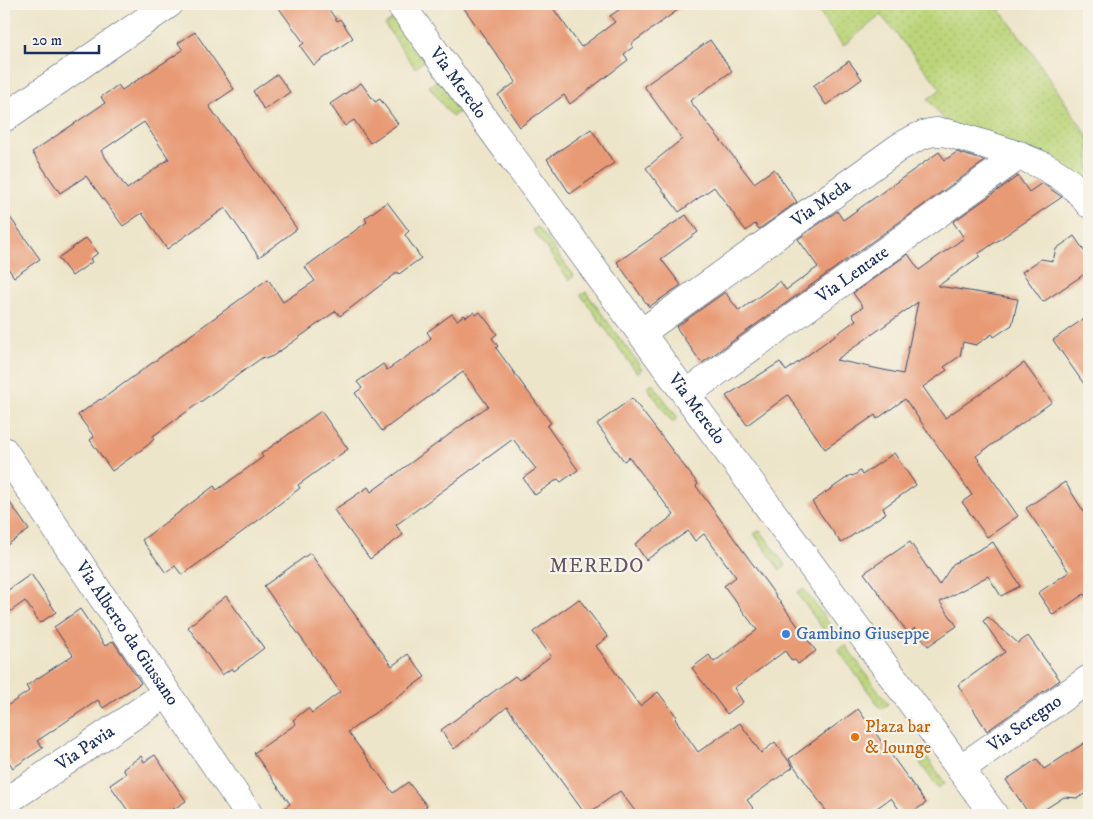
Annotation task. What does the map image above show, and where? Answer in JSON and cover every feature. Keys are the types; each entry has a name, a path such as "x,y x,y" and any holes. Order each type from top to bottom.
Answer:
{"street":[{"path":"4,118 169,4"},
{"name":"Via Meredo","path":"400,4 994,815"},
{"name":"Via Meda","path":"641,333 912,140 940,132 1020,156 1054,172 1072,184 1089,204"},
{"name":"Via Lentate","path":"686,394 1020,156"},
{"name":"Via Alberto da Giussano","path":"4,453 249,815"},
{"name":"Via Seregno","path":"960,769 1089,680"},
{"name":"Via Pavia","path":"4,803 167,693"}],"green space":[{"path":"813,4 995,4 1027,45 1089,138 1089,190 945,121 928,99 941,89 881,15 843,46"},
{"path":"394,18 425,60 415,68 385,25"},
{"path":"439,79 461,110 452,117 429,86"},
{"path":"538,227 574,276 569,280 533,230"},
{"path":"586,292 642,369 637,373 581,295"},
{"path":"652,383 678,418 672,422 647,387"},
{"path":"760,530 786,566 780,570 754,534"},
{"path":"803,588 837,634 830,639 797,593"},
{"path":"845,645 888,704 881,709 838,650"},
{"path":"919,746 945,783 938,788 912,752"}],"building":[{"path":"276,4 325,4 337,21 340,19 353,38 314,65 300,46 304,43"},
{"path":"461,4 550,4 581,47 615,22 610,16 627,4 686,4 631,44 633,47 624,54 628,60 570,104 564,95 520,127 498,95 516,82"},
{"path":"195,32 234,89 209,106 297,229 259,257 225,208 167,249 142,213 123,226 86,176 60,193 32,152 105,103 101,97 118,85 122,90 183,50 178,43","holes":["144,122 169,159 127,189 101,151"]},
{"path":"710,40 732,71 690,101 754,183 774,169 797,202 759,229 755,224 746,231 714,187 679,212 646,168 682,139 644,86"},
{"path":"849,61 862,79 826,105 813,86"},
{"path":"277,74 290,92 264,110 253,91"},
{"path":"361,83 375,102 380,99 398,124 370,143 354,120 345,126 330,104"},
{"path":"591,129 614,163 570,194 547,159"},
{"path":"939,152 945,160 957,152 985,161 702,363 700,361 676,327 725,292 739,311 780,281 786,290 818,267 798,239 837,211 843,220"},
{"path":"1018,176 1029,192 1042,183 1062,197 978,254 980,256 938,286 1018,299 1012,325 994,337 992,334 976,345 963,342 960,356 944,367 947,370 923,387 945,418 1024,363 1052,402 976,456 1018,516 987,537 962,502 972,495 905,399 877,419 875,415 825,449 788,395 747,425 726,396 780,362 786,371 856,320 852,314 863,307 853,293 908,254 919,270 964,238 953,222","holes":["918,302 903,374 836,360"]},
{"path":"387,202 409,231 405,235 421,258 399,274 398,272 340,316 336,311 273,356 265,359 263,357 153,436 154,439 148,445 112,471 90,440 94,437 78,415 268,279 283,302 315,281 305,267 367,222 365,218"},
{"path":"4,209 40,259 14,277 4,262"},
{"path":"686,215 698,232 661,259 681,285 649,307 617,262"},
{"path":"1074,236 1089,258 1089,271 1043,302 1022,272 1041,259 1053,261 1056,249"},
{"path":"86,238 98,253 90,259 92,262 72,276 58,258"},
{"path":"474,312 476,315 480,312 497,334 492,338 498,346 496,348 551,423 547,426 578,470 561,482 558,479 535,495 523,478 536,469 513,439 396,525 403,535 370,559 334,510 368,487 371,492 488,406 463,372 382,431 355,393 362,388 357,382 383,364 387,370 425,344 431,338 427,332 452,314 457,320 464,315 466,317"},
{"path":"1089,315 1089,391 1053,340"},
{"path":"632,398 698,484 696,486 816,651 798,664 795,660 792,661 785,651 734,688 743,702 727,714 692,668 709,655 714,662 757,630 724,586 736,577 704,534 695,541 688,531 646,560 635,544 674,515 629,457 624,461 597,424"},
{"path":"321,411 348,449 298,485 300,488 256,522 182,575 175,566 166,573 142,540 214,486 217,490 263,457 261,454"},
{"path":"894,453 916,485 883,508 886,513 841,543 812,502 851,475 853,476 860,471 862,475"},
{"path":"1065,482 1089,520 1089,602 1084,594 1053,615 1038,593 1069,572 1026,508"},
{"path":"4,494 29,530 4,547"},
{"path":"910,542 939,585 953,564 993,542 1020,586 1001,596 988,576 940,602 957,626 928,646 915,628 908,633 864,573"},
{"path":"310,553 392,666 408,654 425,677 348,732 393,793 408,782 427,806 414,815 275,815 290,804 254,753 296,724 293,720 308,708 312,713 340,692 264,586"},
{"path":"31,574 56,612 40,623 25,601 4,616 4,593"},
{"path":"226,596 264,648 234,671 232,668 222,675 188,627"},
{"path":"579,599 608,637 596,646 640,706 658,692 677,717 675,719 698,752 740,723 761,753 775,742 793,767 747,800 758,815 638,815 620,791 586,815 507,707 454,749 441,730 515,676 519,680 551,656 533,632"},
{"path":"80,609 105,646 113,641 141,683 103,708 98,700 37,741 43,748 13,768 4,754 4,708 29,691 26,686 73,655 54,627"},
{"path":"988,617 1018,643 1028,636 1060,680 987,731 958,685 1005,652 983,621"},
{"path":"858,709 926,803 908,815 903,815 891,798 867,815 829,815 789,759"},
{"path":"1089,740 1089,791 1078,798 1064,797 1036,815 1030,815 1006,780 1037,759 1044,769"},
{"path":"155,755 186,801 164,815 131,815 110,785 126,774 123,769 141,756 144,762"}],"place":[{"name":"Gambino Giuseppe","path":"786,634"},
{"name":"Plaza bar & lounge","path":"855,737"}],"district":[{"name":"MEREDO","path":"597,566"}]}
